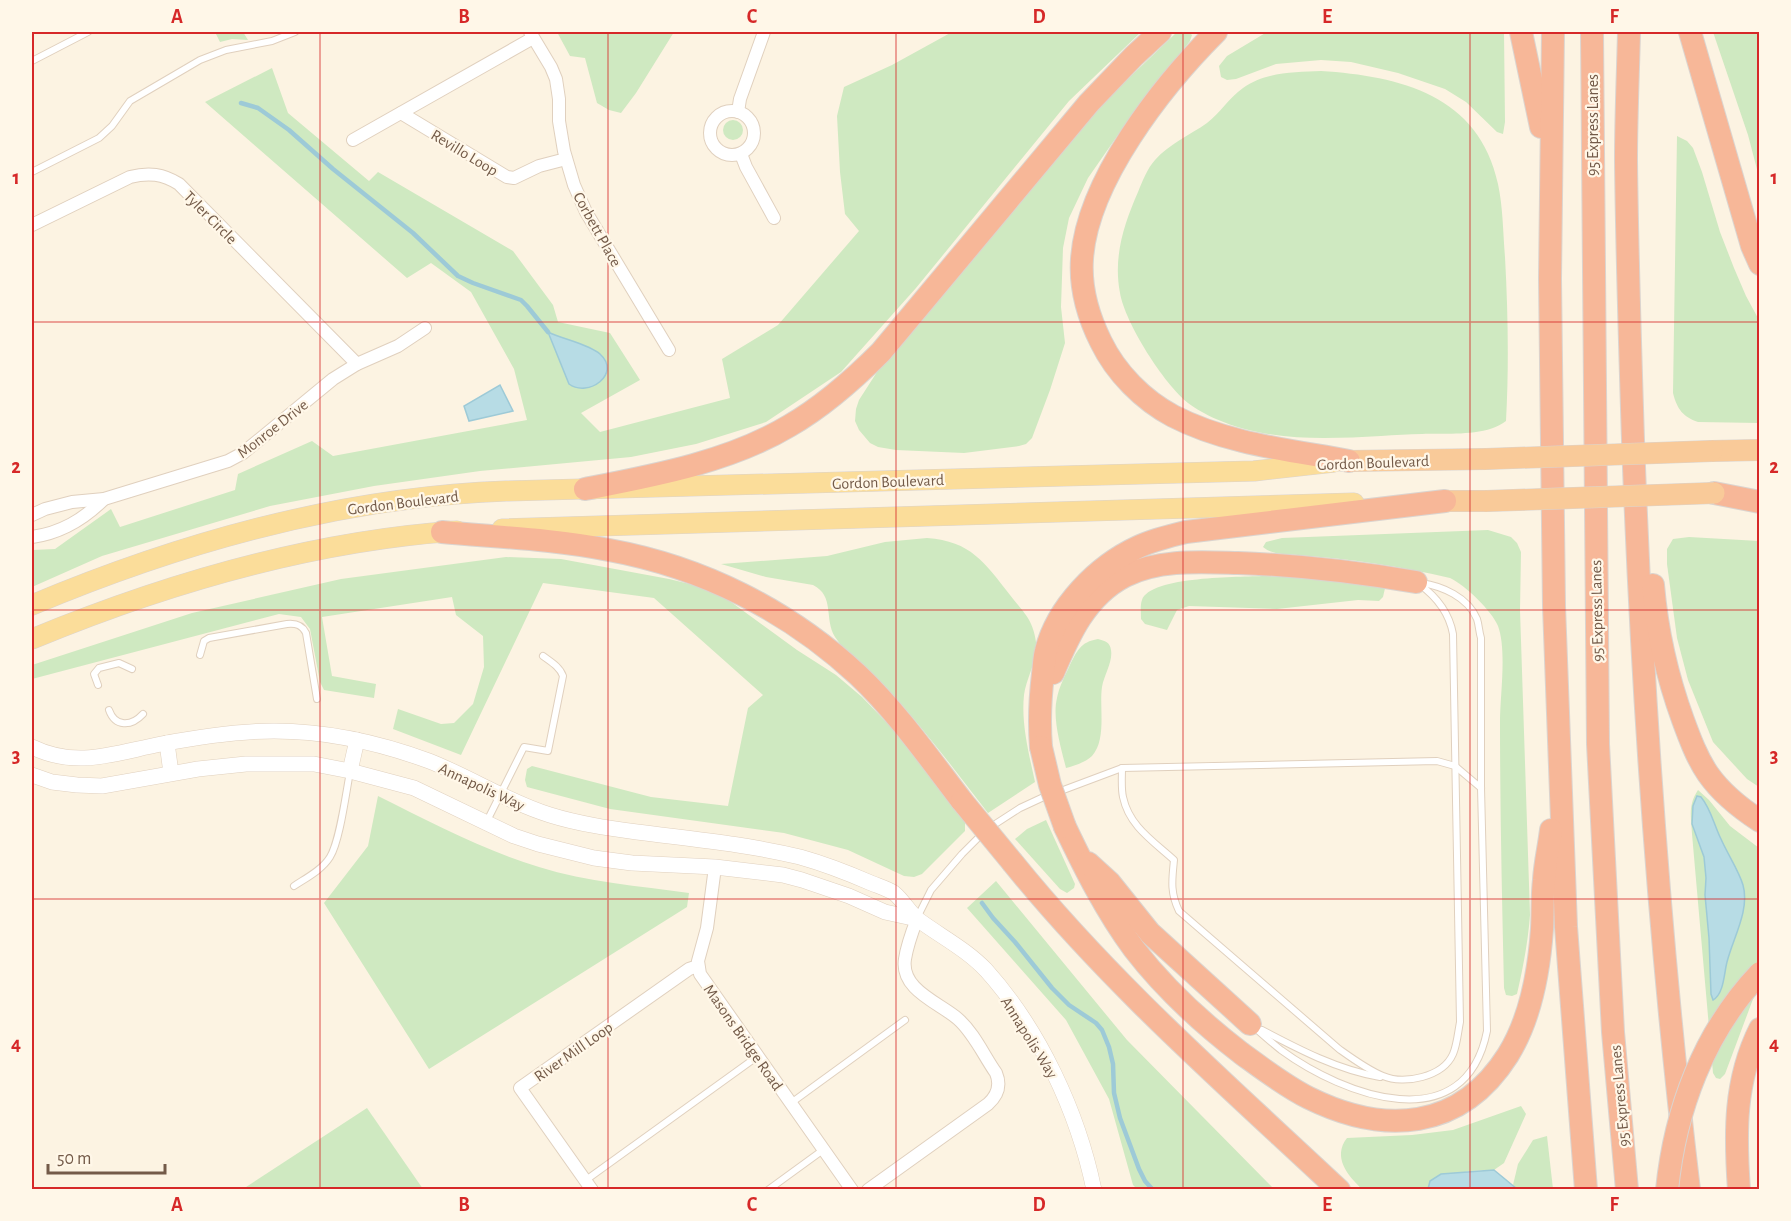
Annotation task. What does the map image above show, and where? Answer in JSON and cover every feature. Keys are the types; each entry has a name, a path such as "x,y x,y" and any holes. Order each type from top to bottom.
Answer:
{"highway":[{"path":"585,489 699,463 742,448 788,427 819,407 855,378 881,352 1089,103 1160,32"},
{"path":"1216,32 1158,98 1133,133 1102,189 1084,237 1082,266 1086,305 1101,343 1119,371 1136,390 1173,416 1241,441 1349,461"},
{"path":"1521,32 1532,75 1550,173"},
{"path":"1553,32 1550,173 1551,396 1559,782 1570,990 1586,1190"},
{"name":"95 Express Lanes","path":"1592,32 1598,744 1613,1032 1627,1190"},
{"path":"1629,32 1626,156 1638,582 1652,815 1672,1045 1689,1190"},
{"path":"1690,32 1752,246 1760,264"},
{"path":"1630,322 1655,613 1671,689 1692,744 1709,775 1725,794 1760,821"},
{"name":"Gordon Boulevard","path":"1349,461 1760,450"},
{"path":"1559,782 1545,870 1539,965 1521,1028 1508,1054 1489,1080 1470,1098 1449,1110 1407,1122 1358,1116 1323,1105 1307,1097 1263,1069 1224,1040 1194,1014 1134,949 1097,892 1065,827 1050,785 1041,747 1040,705 1045,652 1064,612 1079,591 1098,573 1118,558 1137,548 1161,538 1186,532 1445,501 1760,491"},
{"path":"1714,493 1760,502"},
{"path":"442,532 610,550 677,567 712,579 746,595 783,617 825,647 858,675 888,706 1030,884 1111,971 1182,1042 1339,1190"},
{"path":"1040,705 1071,631 1084,610 1100,594 1125,576 1134,573 1161,565 1205,562 1304,567 1416,582"},
{"path":"1078,854 1110,883 1150,933 1250,1024"},
{"path":"1667,1190 1669,1166 1678,1122 1693,1079 1716,1029 1742,992 1760,973"},
{"path":"1739,1190 1736,1140 1739,1093 1760,1029"}],"main road":[{"name":"Gordon Boulevard","path":"32,605 110,574 249,530 385,502 445,495 506,491 1242,471 1349,461"},
{"path":"32,639 127,602 224,572 327,549 442,532 678,522 1445,501"}],"street":[{"path":"738,112 740,99 764,32"},
{"path":"353,140 532,35"},
{"name":"Corbett Place","path":"532,35 556,79 559,121 566,159 574,185 586,212 669,350"},
{"path":"730,111 738,112 750,120 754,129 752,143 741,154 732,156 724,154 712,144 711,126 716,118 730,111"},
{"name":"Revillo Loop","path":"401,113 507,177 514,178 538,166 566,159"},
{"path":"741,154 774,218"},
{"name":"Tyler Circle","path":"32,225 130,177 141,174 167,177 179,184 357,364"},
{"name":"Monroe Drive","path":"32,515 72,502 104,499 228,461 243,453 333,379 357,364 398,346 425,328"},
{"name":"Monroe Drive","path":"32,537 45,535 74,524 104,499"},
{"name":"Annapolis Way","path":"32,747 63,758 84,759 230,734 275,731 357,740 430,762 521,805 587,825 737,846 798,857 836,868 895,893 917,919 969,955 985,970 1026,1023 1052,1068 1064,1095 1090,1170 1094,1190"},
{"path":"350,771 357,740"},
{"path":"167,743 171,773"},
{"name":"Annapolis Way","path":"32,775 60,783 102,786 198,768 246,764 314,764 414,788 530,842 594,858 632,863 715,867 773,874 802,880 863,901 885,912 917,919"},
{"name":"Masons Bridge Road","path":"715,867 705,938 699,956 698,966 703,979 852,1190"},
{"path":"868,1190 988,1104 995,1097 998,1089 999,1081 996,1073 966,1028 955,1016 914,987 908,979 905,958 917,919"},
{"name":"River Mill Loop","path":"589,1185 520,1088 688,969 698,966"}],"lane":[{"path":"32,62 88,32"},
{"path":"32,172 99,138 112,126 130,101 200,60 226,50 272,41 296,32"},
{"path":"1250,1024 1287,1043 1360,1074 1409,1079 1424,1077 1445,1065 1453,1054 1460,1022 1451,627 1443,606 1430,592 1416,582"},
{"path":"1250,1024 1281,1050 1303,1064 1353,1089 1379,1097 1429,1099 1447,1092 1461,1083 1484,1048 1487,1031 1481,638 1476,618 1466,605 1452,593 1433,585 1416,582"},
{"path":"200,655 204,641 209,638 287,624 300,626 306,633 317,699"},
{"path":"486,822 524,747 548,751 563,676 556,665 543,657"},
{"path":"98,686 94,674 99,668 119,663 132,669"},
{"path":"108,710 113,720 120,723 135,721 143,714"},
{"path":"917,919 931,890 962,854 992,826 1020,808 1055,792 1122,768 1437,761 1455,766 1482,788"},
{"path":"1122,768 1122,794 1130,818 1174,860 1171,884 1173,898 1179,911 1339,1049 1385,1077"},
{"path":"294,886 322,867 331,856 350,771"},
{"path":"791,1103 905,1020"},
{"path":"589,1185 758,1056"},
{"path":"768,1190 824,1150"}],"green space":[{"path":"215,32 243,32 248,40 232,39 220,42"},
{"path":"557,32 674,32 621,113 609,110 597,103 585,58 570,56"},
{"path":"952,32 1141,32 1069,101 916,288 841,372 766,422 696,444 631,457 480,471 374,486 270,506 102,556 32,587 32,550 55,549 111,509 120,527 235,490 238,474 312,441 333,456 527,420 514,369 471,292 431,263 407,278 205,102 272,68 288,113 369,181 378,172 513,251 553,305 558,322 610,333 640,380 581,413 600,432 730,398 722,359 778,325 859,231 845,214 840,172 837,116 844,87 892,65"},
{"path":"1177,32 1189,32 1192,35 1190,41 1129,119 1088,178 1069,218 1063,248 1061,307 1065,343 1032,438 1026,444 1019,446 964,453 896,450 870,443 855,421 856,409 859,400 877,372 1107,99"},
{"path":"1267,32 1504,32 1505,122 1503,134 1497,132 1466,102 1445,89 1398,73 1351,62 1321,60 1276,64 1236,79 1227,80 1221,77 1219,66 1227,56"},
{"path":"1713,32 1759,32 1759,177 1748,135"},
{"path":"1321,71 1379,78 1407,85 1432,96 1454,110 1473,130 1488,154 1498,184 1501,202 1507,298 1506,421 1497,426 1488,430 1466,433 1360,437 1297,437 1256,432 1216,419 1188,403 1157,368 1129,320 1123,306 1118,280 1119,254 1128,216 1152,163 1167,149 1207,123 1238,92 1252,83 1280,74"},
{"path":"729,120 737,120 743,126 743,134 737,140 729,140 723,134 723,126"},
{"path":"1677,136 1687,141 1693,148 1720,232 1746,296 1759,320 1759,423 1698,422 1685,415 1679,408 1673,393"},
{"path":"1488,530 1511,537 1521,552 1520,610 1530,915 1527,945 1517,994 1512,996 1506,995 1504,988 1500,755 1503,660 1501,636 1495,620 1477,599 1450,578 1375,564 1280,554 1263,547 1266,542 1282,538"},
{"path":"1689,537 1759,541 1759,787 1747,779 1713,742 1688,680 1677,638 1667,549 1673,539"},
{"path":"927,538 955,544 976,556 993,573 1023,611 1035,634 1035,655 1025,689 1023,706 1026,739 1035,782 988,813 898,700 840,644 832,630 827,602 820,590 813,585 766,577 721,564 827,556 885,542"},
{"path":"506,557 561,559 669,579 702,587 727,599 836,675 862,697 890,726 952,804 965,822 965,831 922,874 914,877 904,876 848,850 784,833 610,809 527,787 525,780 527,769 532,766 651,797 728,806 748,708 763,695 654,598 543,583 461,755 393,729 398,709 441,724 454,723 473,704 484,667 483,636 456,615 452,597 322,617 332,676 376,684 374,698 324,690 320,682 310,629 301,617 279,614 32,679 32,665 192,613 341,579"},
{"path":"1264,576 1327,578 1386,584 1383,597 1379,601 1358,600 1277,609 1189,606 1177,610 1167,630 1145,624 1141,619 1142,600 1149,592 1161,586 1197,579"},
{"path":"1098,639 1108,644 1111,655 1102,687 1102,723 1099,741 1092,756 1080,764 1066,768 1056,724 1058,694 1077,652 1087,642"},
{"path":"1698,790 1730,826 1759,848 1759,983 1725,1074 1720,1079 1716,1078 1713,1073 1692,834 1691,806"},
{"path":"378,796 477,844 539,867 594,880 689,893 687,907 429,1069 324,903 368,846"},
{"path":"1046,820 1075,884 1074,888 1067,893 1060,889 1015,839 1027,829"},
{"path":"996,881 1127,1040 1274,1189 1137,1189 1133,1185 1109,1099 1066,1020 967,908"},
{"path":"1521,1106 1526,1114 1504,1163 1494,1170 1469,1171 1430,1181 1428,1189 1362,1189 1347,1172 1341,1159 1343,1145 1347,1138 1412,1135 1453,1130"},
{"path":"367,1108 423,1189 243,1189"},
{"path":"1547,1136 1553,1189 1517,1189 1513,1185 1518,1164 1533,1140"}],"water":[{"path":"548,332 589,347 600,354 606,362 607,369 600,382 585,388 577,388 569,384"},
{"path":"500,385 513,411 469,421 464,406"},
{"path":"1697,796 1701,797 1707,807 1736,868 1745,895 1743,914 1721,988 1713,1000 1704,857 1692,824 1693,806"},
{"path":"1494,1170 1517,1189 1428,1189 1430,1181 1441,1174"}],"waterway":[{"path":"241,103 258,108 289,130 333,169 413,233 458,276 521,300 548,332"},
{"path":"982,903 1052,988 1069,1005 1096,1023 1102,1030 1113,1064 1114,1093 1120,1118 1139,1169 1153,1190"}]}
